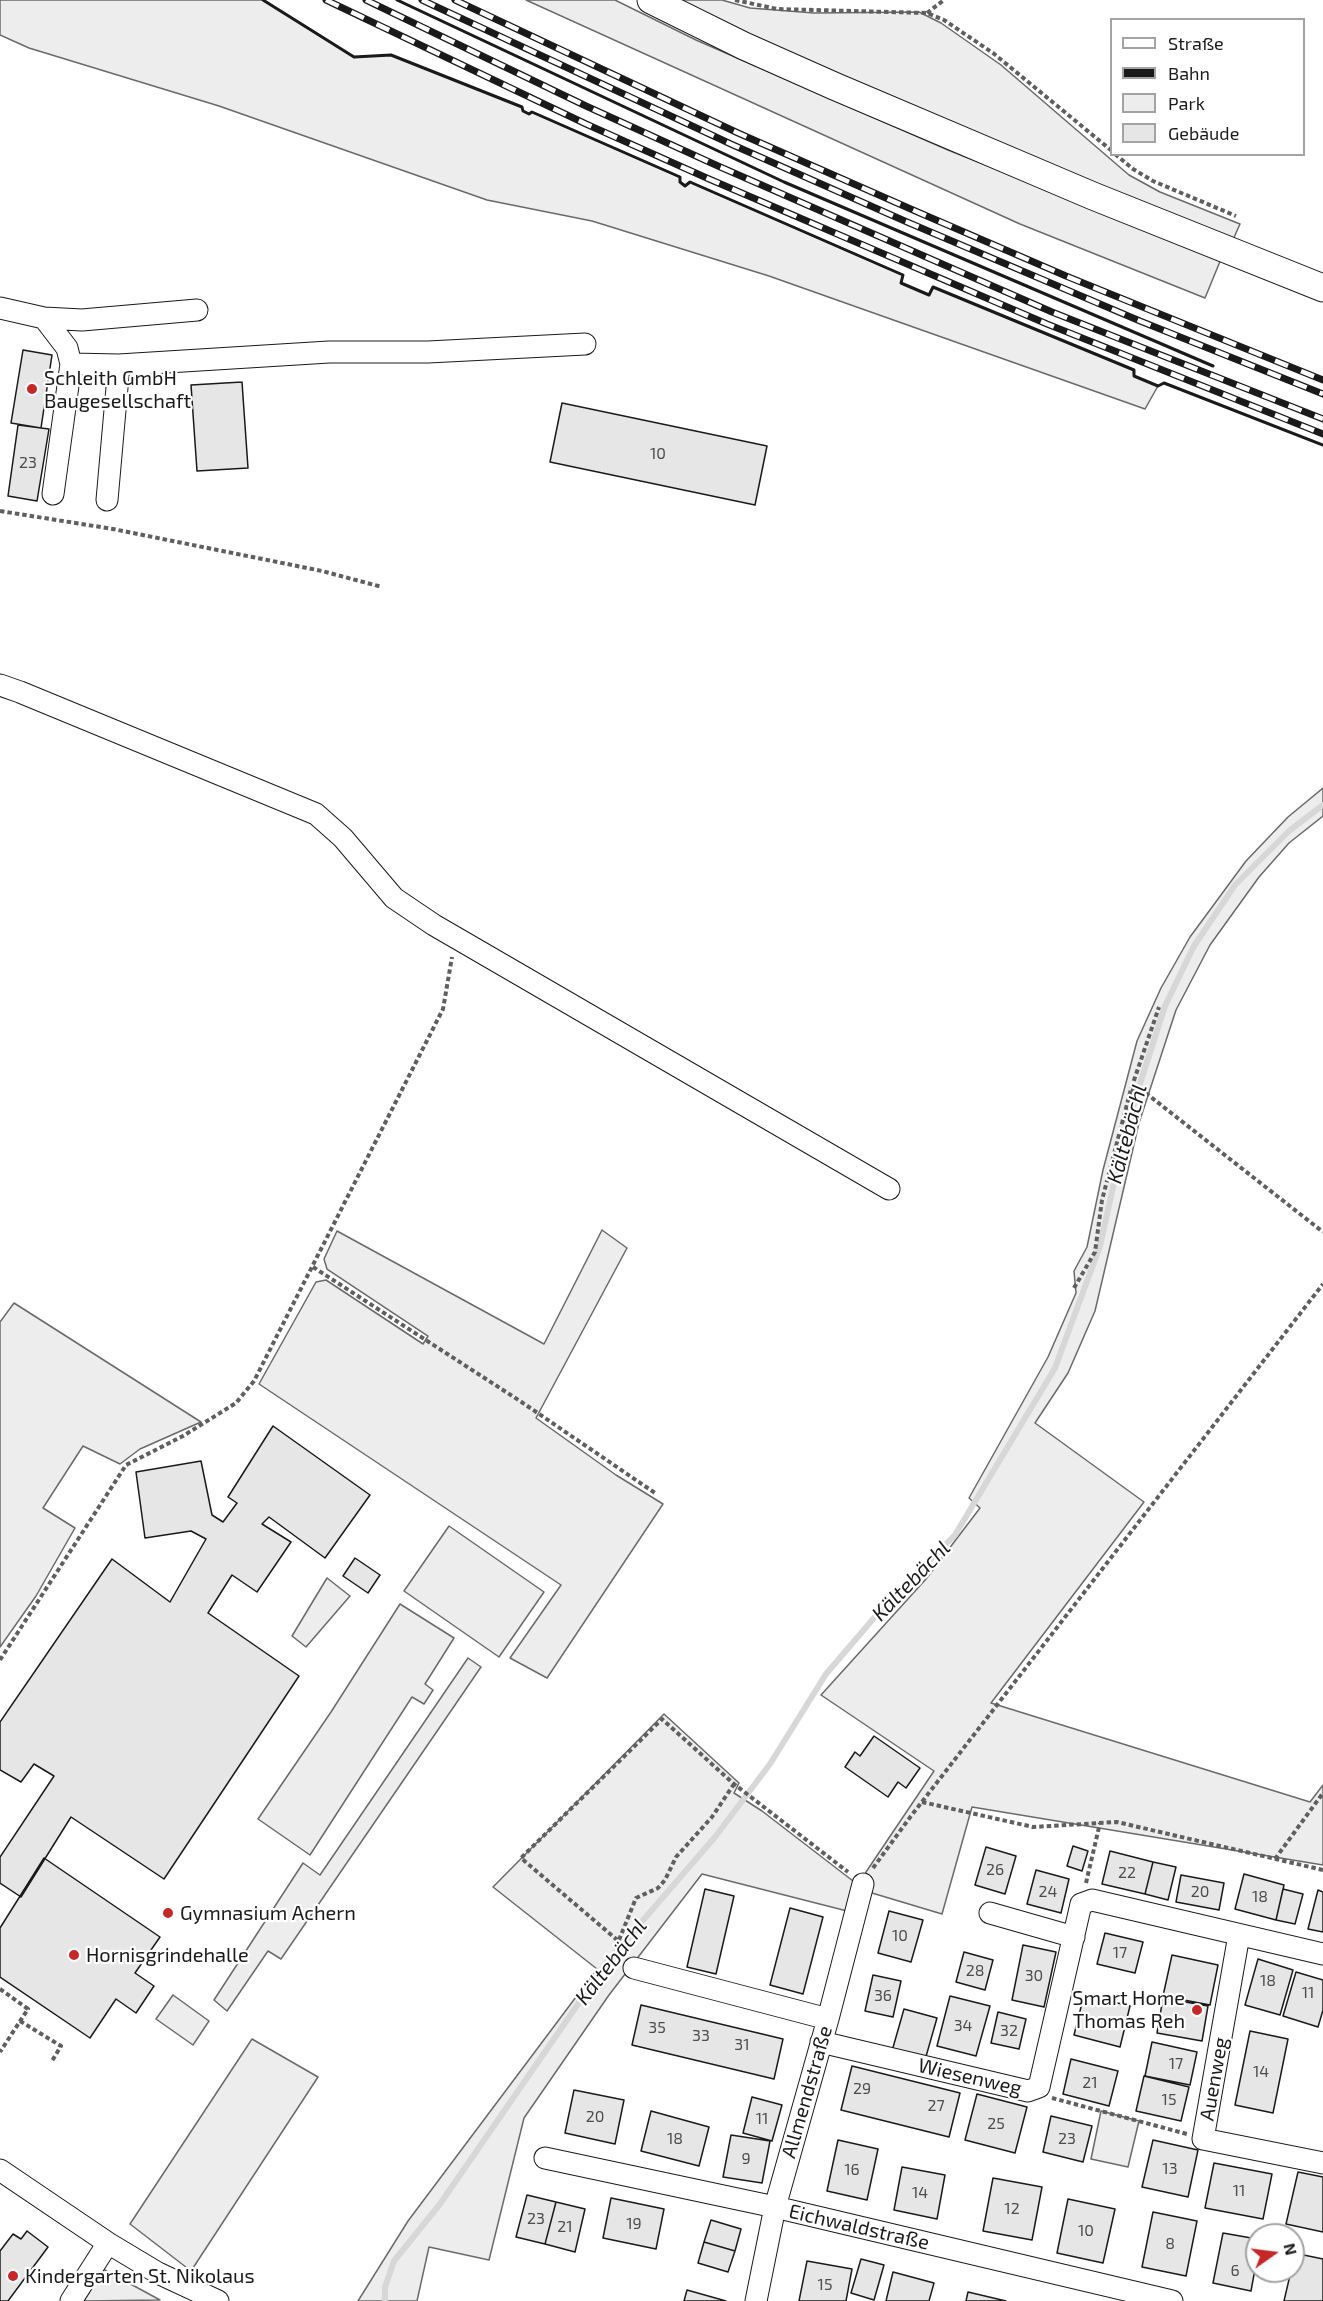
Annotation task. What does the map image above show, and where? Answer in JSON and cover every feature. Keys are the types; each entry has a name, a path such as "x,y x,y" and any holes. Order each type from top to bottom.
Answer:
{"main road":[{"path":"651,0 744,46 845,91 1093,196 1323,288"}],"street":[{"path":"0,308 44,318 107,319 196,310"},
{"path":"44,318 67,348 71,364 53,494"},
{"path":"71,364 119,365 328,352 428,352 585,344"},
{"path":"107,500 119,365"},
{"path":"0,685 316,814 343,838 394,898 434,926 889,1189"},
{"name":"Allmendstraße","path":"756,2301 775,2207 863,1884"},
{"path":"1081,1904 1092,1900 1323,1954"},
{"name":"Wiesenweg","path":"820,2042 1028,2091 1039,2087 1081,1904"},
{"path":"990,1913 1074,1937"},
{"name":"Auenweg","path":"1239,1935 1203,2139 1323,2163"},
{"path":"634,1968 828,2019"},
{"name":"Eichwaldstraße","path":"545,2158 775,2207 1172,2301"},
{"path":"0,2170 108,2243 158,2273 218,2301"},
{"path":"71,2301 108,2243"}],"path":[{"path":"735,0 777,9 927,13 944,20 993,53 1110,149"},
{"path":"927,13 944,0"},
{"path":"1117,156 1153,181 1236,216"},
{"path":"0,511 125,531 322,571 382,587"},
{"path":"0,1660 126,1465 183,1436 236,1403 254,1381 443,1009 452,957"},
{"path":"1074,1288 1095,1252 1102,1200 1131,1089 1159,1007"},
{"path":"1131,1089 1147,1094 1323,1232"},
{"path":"313,1267 520,1401 655,1493"},
{"path":"734,1784 712,1817 676,1857 665,1880 658,1888 636,1898 620,1940 521,1858 662,1719 734,1784 863,1884 922,1802 1323,1284"},
{"path":"1275,1859 1323,1793"},
{"path":"922,1802 1033,1827 1117,1822 1323,1870"},
{"path":"1081,1904 1100,1823"},
{"path":"0,1989 28,2008 0,2052"},
{"path":"20,2021 61,2046 52,2061"},
{"path":"1028,2091 1203,2139"}],"green space":[{"path":"0,0 263,0 354,57 391,55 522,107 523,111 529,114 532,112 680,177 680,182 685,185 690,182 903,275 901,283 929,295 933,287 1133,370 1134,376 1158,386 1145,409 769,276 592,221 487,200 219,106 29,48 0,35"},
{"path":"526,0 615,0 696,40 948,150 1221,259 1205,298 1020,224"},
{"path":"674,0 722,0 750,8 814,13 919,12 941,23 1001,65 1129,175 1160,192 1240,224 1232,242 963,131"},
{"path":"1323,788 1323,816 1289,843 1259,877 1210,945 1176,1010 1139,1123 1095,1311 1068,1373 1035,1423 1144,1502 991,1703 1310,1802 1323,1785 1323,1865 972,1807 942,1914 862,1890 866,1872 934,1771 821,1695 926,1579 980,1508 969,1498 1048,1357 1076,1293 1074,1271 1087,1247 1103,1170 1137,1041 1161,988 1190,937 1246,861 1288,817"},
{"path":"602,1230 627,1248 536,1418 616,1475 663,1504 547,1678 510,1658 561,1585 259,1384 316,1282 326,1280 423,1344 428,1336 327,1269 324,1259 337,1231 544,1344"},
{"path":"14,1303 201,1422 140,1449 120,1464 83,1446 43,1508 75,1528 36,1596 0,1647 0,1322"},
{"path":"449,1526 544,1592 499,1657 404,1591"},
{"path":"327,1578 350,1596 306,1647 292,1636"},
{"path":"400,1604 454,1638 425,1684 433,1690 424,1704 412,1697 310,1855 258,1819 331,1712"},
{"path":"468,1658 481,1667 281,1959 268,1951 227,2011 214,2000 303,1863 320,1875"},
{"path":"664,1714 739,1783 734,1793 762,1811 853,1881 857,1887 851,1912 702,1874 609,1995 524,2118 489,2260 429,2247 417,2301 358,2301 408,2221 597,1969 493,1887"},
{"path":"173,1995 209,2021 193,2045 156,2019"},
{"path":"252,2039 318,2077 191,2271 130,2224"},
{"path":"1101,2111 1139,2121 1128,2167 1091,2159"},
{"path":"103,2269 160,2300 84,2301"}],"building":[{"path":"23,350 52,355 41,428 11,423"},
{"path":"242,382 248,468 197,471 191,385"},
{"path":"562,403 767,446 755,505 550,462"},
{"path":"18,425 49,429 37,501 8,496"},
{"path":"273,1426 370,1495 325,1558 269,1517 262,1524 291,1542 257,1592 232,1575 208,1613 299,1676 164,1879 71,1817 21,1897 0,1883 0,1857 54,1776 34,1764 21,1782 0,1770 0,1722 112,1559 170,1602 206,1539 191,1531 145,1538 136,1472 201,1461 212,1515 223,1522 237,1503 228,1497"},
{"path":"355,1558 380,1575 368,1593 343,1576"},
{"path":"874,1736 920,1768 906,1788 898,1782 888,1797 845,1767 855,1752 860,1756"},
{"path":"1073,1846 1088,1851 1082,1871 1067,1866"},
{"path":"986,1847 1016,1856 1005,1894 975,1885"},
{"path":"1110,1851 1153,1862 1145,1894 1102,1884"},
{"name":"Hornisgrindehalle","path":"44,1858 160,1937 135,1973 154,1986 136,2013 116,1999 90,2038 0,1977 0,1928"},
{"path":"1153,1862 1176,1867 1168,1900 1145,1894"},
{"path":"1036,1870 1069,1879 1061,1913 1027,1904"},
{"path":"1244,1874 1284,1885 1276,1920 1235,1909"},
{"path":"1181,1875 1224,1883 1219,1910 1176,1902"},
{"path":"705,1889 734,1896 716,1974 687,1967"},
{"path":"1283,1889 1303,1894 1295,1924 1276,1920"},
{"path":"1318,1890 1323,1892 1323,1932 1308,1929"},
{"path":"790,1908 823,1917 803,1994 770,1985"},
{"path":"889,1911 923,1920 911,1962 878,1953"},
{"path":"1105,1933 1143,1942 1135,1973 1097,1964"},
{"path":"1023,1945 1056,1952 1044,2007 1012,2000"},
{"path":"964,1952 993,1960 985,1990 956,1982"},
{"path":"1172,1955 1218,1965 1210,2005 1163,1996"},
{"path":"1258,1959 1293,1970 1280,2015 1245,2005"},
{"path":"1296,1972 1323,1980 1323,2010 1318,2027 1283,2016"},
{"path":"873,1975 901,1981 893,2017 865,2011"},
{"path":"1084,1995 1130,2006 1120,2047 1074,2035"},
{"path":"950,1996 990,2006 976,2056 937,2046"},
{"path":"1163,1998 1208,2006 1202,2041 1157,2033"},
{"path":"641,2005 783,2039 774,2079 632,2045"},
{"path":"904,2009 937,2018 925,2060 892,2051"},
{"path":"998,2012 1026,2019 1019,2049 991,2043"},
{"path":"1250,2031 1288,2039 1273,2113 1235,2105"},
{"path":"1152,2042 1197,2052 1190,2085 1145,2076"},
{"path":"1071,2059 1118,2071 1109,2106 1063,2094"},
{"path":"852,2066 960,2093 949,2137 841,2110"},
{"path":"1144,2076 1189,2087 1181,2121 1136,2111"},
{"path":"574,2090 624,2100 615,2144 565,2133"},
{"path":"977,2094 1027,2107 1015,2153 965,2140"},
{"path":"752,2097 782,2105 772,2141 743,2133"},
{"path":"651,2111 709,2127 699,2166 641,2151"},
{"path":"1051,2116 1092,2126 1083,2162 1043,2152"},
{"path":"731,2135 770,2141 762,2183 723,2177"},
{"path":"838,2140 878,2149 867,2200 827,2191"},
{"path":"1153,2140 1198,2150 1188,2197 1142,2187"},
{"path":"1214,2163 1272,2174 1263,2219 1205,2208"},
{"path":"902,2167 945,2175 937,2219 894,2210"},
{"path":"1298,2172 1323,2177 1323,2232 1305,2228 1305,2223 1286,2223"},
{"path":"993,2178 1042,2187 1032,2240 983,2231"},
{"path":"527,2195 556,2202 545,2244 516,2237"},
{"path":"611,2198 664,2209 656,2249 603,2238"},
{"path":"1068,2199 1115,2209 1103,2263 1057,2253"},
{"path":"556,2202 585,2209 575,2252 545,2244"},
{"path":"1153,2212 1197,2221 1186,2276 1142,2267"},
{"path":"711,2220 741,2229 735,2251 704,2242"},
{"name":"Kindergarten St. Nikolaus","path":"27,2231 48,2247 8,2301 0,2301 0,2251 13,2234 21,2239"},
{"path":"1223,2233 1245,2237 1245,2283 1252,2283 1251,2291 1213,2283"},
{"path":"704,2242 735,2251 728,2272 698,2263"},
{"path":"1305,2255 1323,2259 1323,2301 1284,2301 1288,2283 1305,2283"},
{"path":"861,2259 884,2265 874,2300 851,2293"},
{"path":"807,2261 852,2269 846,2301 799,2301"},
{"path":"893,2272 934,2283 929,2301 886,2301"},
{"path":"687,2290 726,2301 684,2301"},
{"path":"968,2292 1006,2301 966,2301"}],"waterway":[{"name":"Kältebächl","path":"385,2301 385,2287 394,2261 440,2204 607,1962 715,1837 770,1764 826,1674 886,1604 955,1535 1055,1368 1100,1246 1127,1124 1165,1006 1194,946 1235,885 1289,831 1323,805"}],"railway":[{"path":"326,0 586,124 709,179 1047,324 1323,434"},
{"path":"366,0 586,106 718,166 1052,312 1323,419"},
{"path":"422,0 733,145 907,222 1140,321 1323,394"},
{"path":"455,0 738,133 913,210 1066,276 1323,380"}],"wall":[{"path":"263,0 354,57 391,55 522,107 523,111 529,114 532,112 680,177 680,182 685,186 690,182 903,275 901,283 929,295 933,287 1134,370 1134,376 1158,386 1164,383 1323,445"},
{"path":"397,0 784,182 1213,366"}],"place":[{"name":"Schleith GmbH Baugesellschaft","path":"32,389"},
{"name":"Gymnasium Achern","path":"168,1913"},
{"name":"Hornisgrindehalle","path":"74,1955"},
{"name":"Smart Home Thomas Reh","path":"1197,2010"},
{"name":"Kindergarten St. Nikolaus","path":"13,2276"}]}
